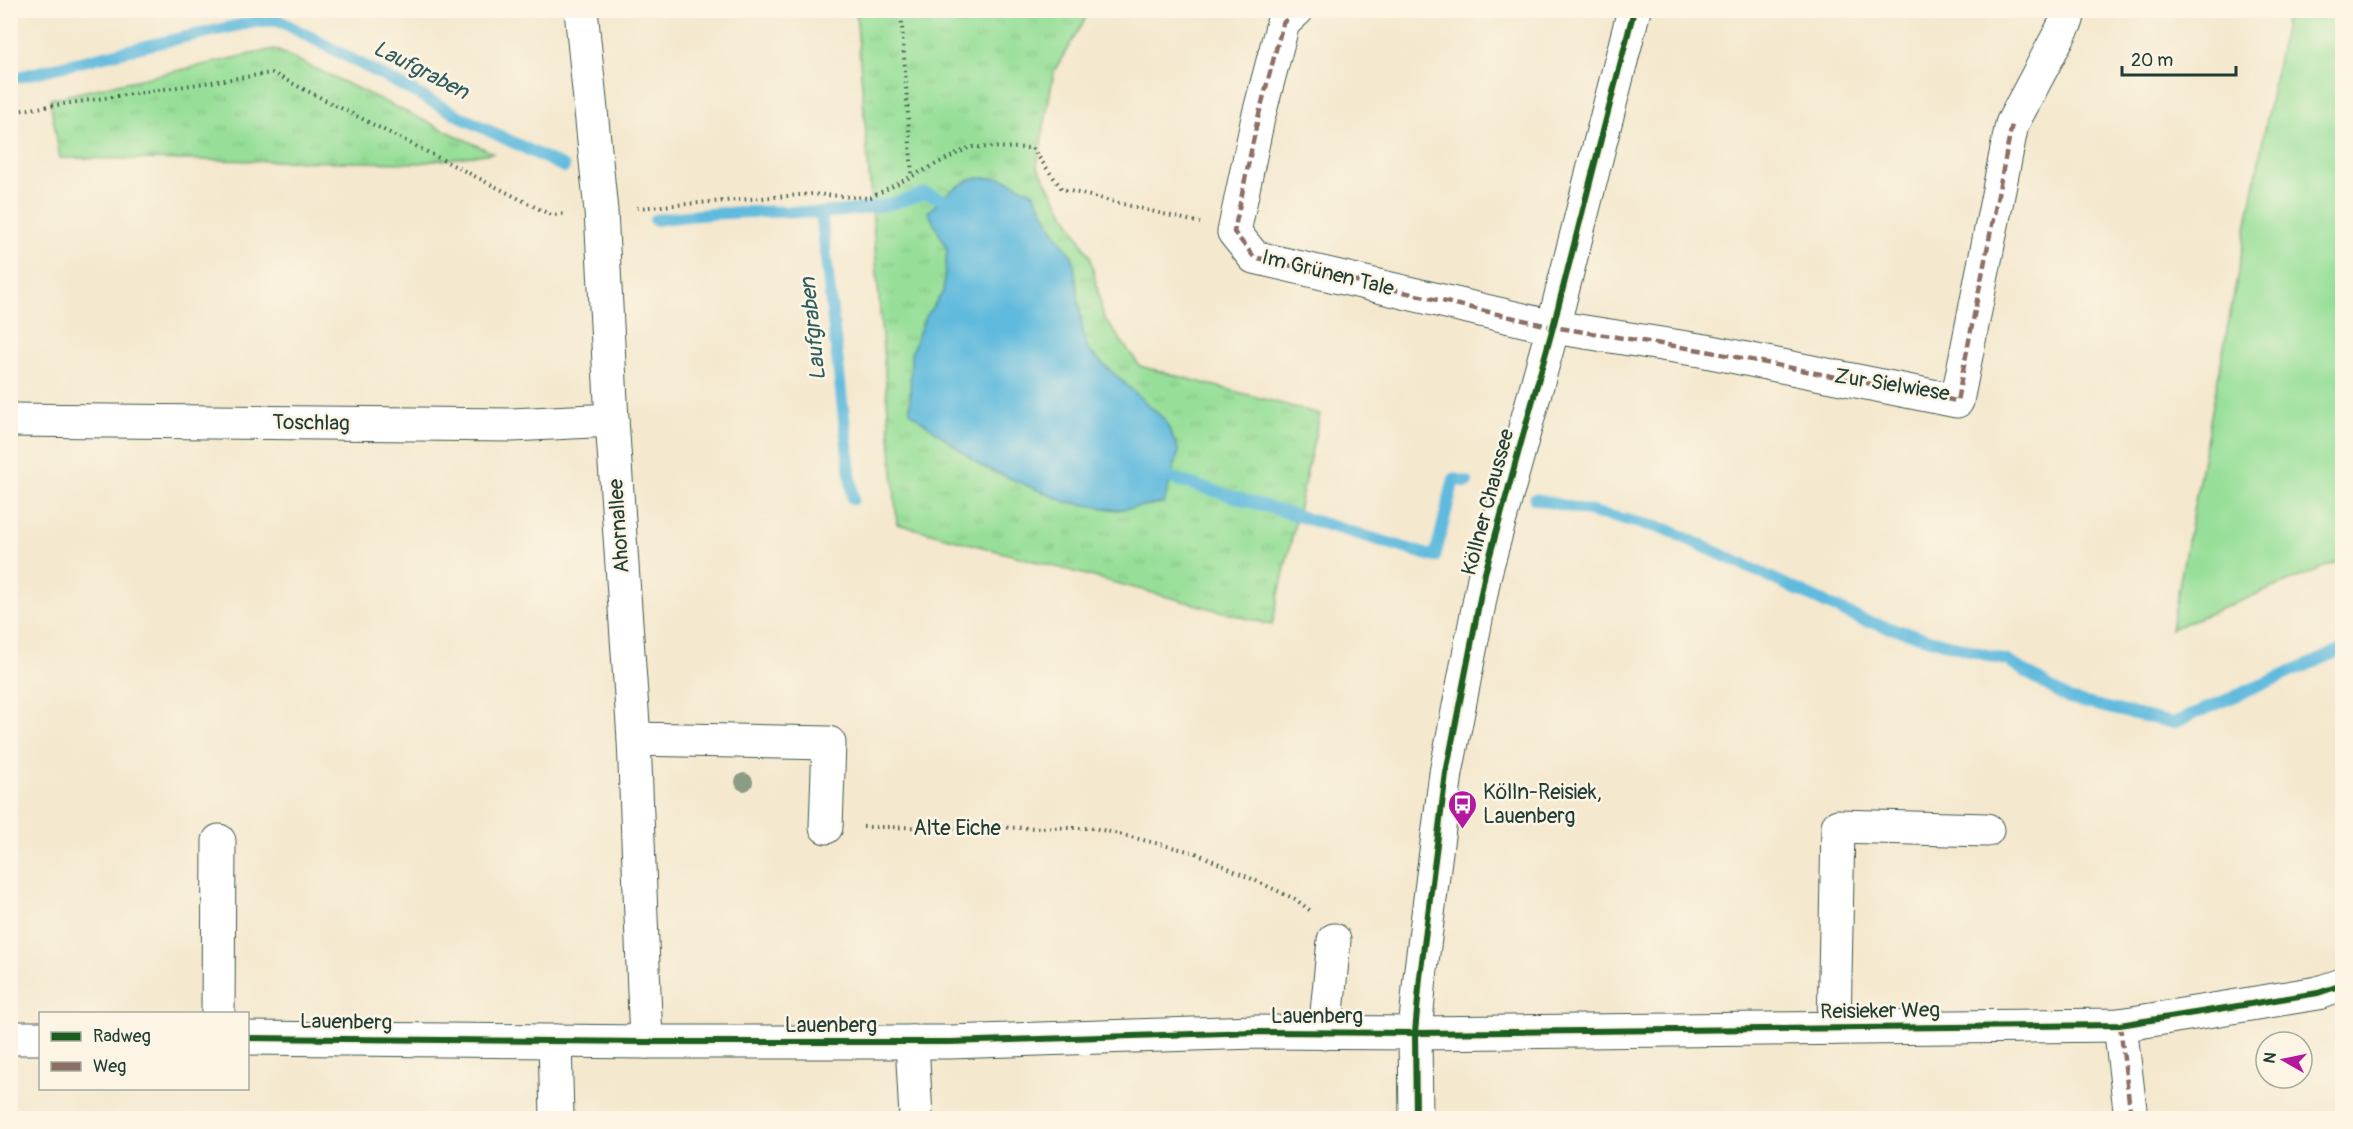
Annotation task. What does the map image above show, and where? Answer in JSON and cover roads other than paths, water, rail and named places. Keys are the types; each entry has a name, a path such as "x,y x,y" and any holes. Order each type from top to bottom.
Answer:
{"street":[{"name":"Ahornallee","path":"581,10 601,211 612,420 634,739 646,1042"},
{"name":"Im Grünen Tale","path":"1297,10 1283,23 1258,118 1234,232 1254,257 1553,327"},
{"name":"Köllner Chaussee","path":"1416,1119 1415,1033 1420,977 1446,772 1485,573 1553,327 1634,10"},
{"name":"Zur Sielwiese","path":"1553,327 1706,351 1957,401 2012,124 2067,20 2069,10"},
{"name":"Toschlag","path":"10,420 500,424 612,420"},
{"path":"634,739 829,743 826,827"},
{"name":"Reisieker Weg","path":"1834,1028 1838,826 1987,830"},
{"path":"218,1012 219,841"},
{"path":"1325,1033 1334,940"},
{"name":"Reisieker Weg","path":"1415,1033 2120,1025 2318,993 2343,985"},
{"path":"2120,1025 2131,1119"},
{"name":"Lauenberg","path":"249,1038 912,1042 1255,1032 1415,1033"},
{"path":"10,1038 39,1038"},
{"path":"555,1041 557,1119"},
{"path":"912,1042 916,1119"}],"water":[{"path":"973,178 1003,178 1034,193 1051,226 1073,258 1083,332 1088,350 1165,420 1179,451 1164,503 1116,510 1064,501 981,466 910,412 911,354 925,317 943,292 947,249 928,212 950,191"}],"waterway":[{"name":"Laufgraben","path":"10,79 158,43 254,22 278,20 465,119 564,167"},
{"path":"821,213 886,205 924,193 942,199"},
{"name":"Laufgraben","path":"655,220 738,212 821,213 853,499"},
{"path":"1171,478 1435,557 1454,479 1467,482"},
{"path":"1535,499 1666,529 1862,620 2008,661 2069,699 2173,723 2342,650"}],"place":[{"name":"Kölln-Reisiek, Lauenberg","path":"1462,830"}]}
